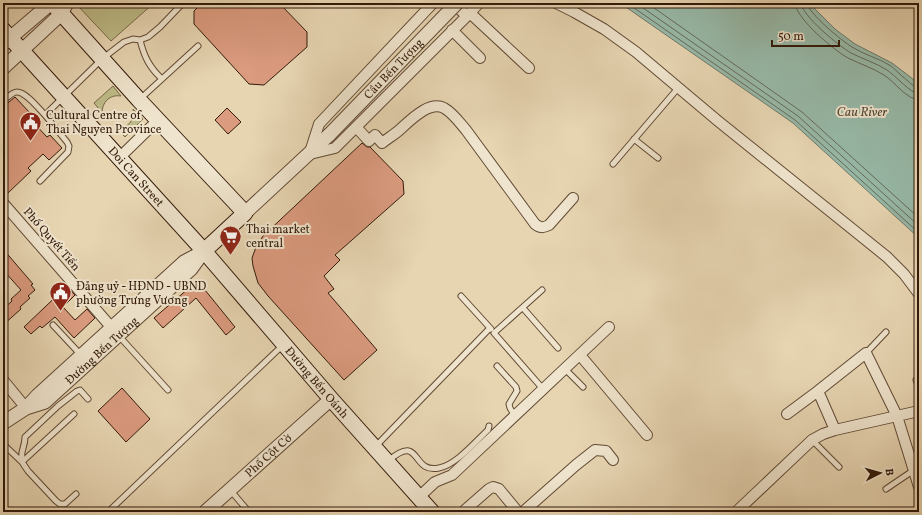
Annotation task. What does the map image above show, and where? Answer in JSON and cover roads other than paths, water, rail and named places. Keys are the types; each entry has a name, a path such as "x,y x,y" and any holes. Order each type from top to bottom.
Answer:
{"main road":[{"path":"58,6 139,100 245,213"},
{"name":"Doi Can Street","path":"5,38 22,50 204,251"},
{"name":"Đường Bến Tượng","path":"204,251 245,213"},
{"name":"Đường Bến Oánh","path":"204,251 331,399 432,512"}],"street":[{"path":"310,154 319,124 433,3"},
{"path":"453,3 468,14 529,68"},
{"name":"Cầu Bến Tượng","path":"330,134 457,3"},
{"path":"310,154 335,148 479,3"},
{"path":"556,3 604,29 636,52 724,126 887,257 904,274 919,294"},
{"path":"5,38 58,6"},
{"path":"3,68 22,50 58,6"},
{"path":"452,30 480,58"},
{"path":"356,127 369,141 375,135 382,143 427,108 436,106 444,108 466,130 536,224 540,227 549,225 574,198"},
{"path":"119,158 158,120"},
{"name":"Đường Bến Tượng","path":"245,213 330,134"},
{"name":"Phố Quyết Tiến","path":"3,203 115,331"},
{"name":"Đường Bến Tượng","path":"3,423 26,408 82,355 115,331 191,270 204,251"},
{"path":"419,497 435,482 452,475 544,390 609,327"},
{"name":"Đường Bến Tượng","path":"26,408 45,402 115,331"},
{"path":"787,414 866,353 896,416 919,487"},
{"path":"580,355 647,435"},
{"path":"3,380 26,408"},
{"path":"818,391 835,430"},
{"name":"Phố Cột Cờ","path":"205,512 331,399"},
{"path":"736,512 812,440 835,430 919,411"},
{"path":"523,512 595,450 600,449 606,451 612,460"},
{"path":"465,510 493,487 499,489 518,512"}],"lane":[{"path":"45,115 102,58 124,42 133,39 140,40 148,37 183,3"},
{"path":"140,40 147,62 154,72 162,79"},
{"path":"139,100 198,46"},
{"path":"613,164 679,87"},
{"path":"3,101 9,95 17,92 23,94 45,115 69,146 68,152 40,181"},
{"path":"634,139 658,158"},
{"path":"494,332 542,290"},
{"path":"461,296 544,390"},
{"path":"523,308 558,348"},
{"path":"53,325 82,355"},
{"path":"374,447 490,328"},
{"path":"115,331 168,390"},
{"path":"866,353 886,332"},
{"path":"108,512 284,344"},
{"path":"497,366 518,391 509,404 515,416"},
{"path":"565,368 583,387"},
{"path":"916,380 919,387"},
{"path":"22,462 20,452 25,444 25,437 58,406 77,391 80,390 83,392 88,399"},
{"path":"22,462 74,414"},
{"path":"387,462 402,451 407,450 426,467 432,469 448,465 456,460 488,430 489,426"},
{"path":"812,440 839,468"},
{"path":"3,444 22,462 28,471 56,502 65,504 76,494"},
{"path":"886,489 914,470"},
{"path":"230,490 249,512"}],"water":[{"name":"Cau River","path":"620,3 809,3 835,29 855,44 892,63 913,79 919,87 919,238 793,123"}],"place":[{"name":"Cultural Centre of Thai Nguyen Province","path":"30,142"},
{"name":"Thai market central","path":"230,256"},
{"name":"Đảng uỷ - HĐND - UBND phường Trưng Vương","path":"60,312"}]}
